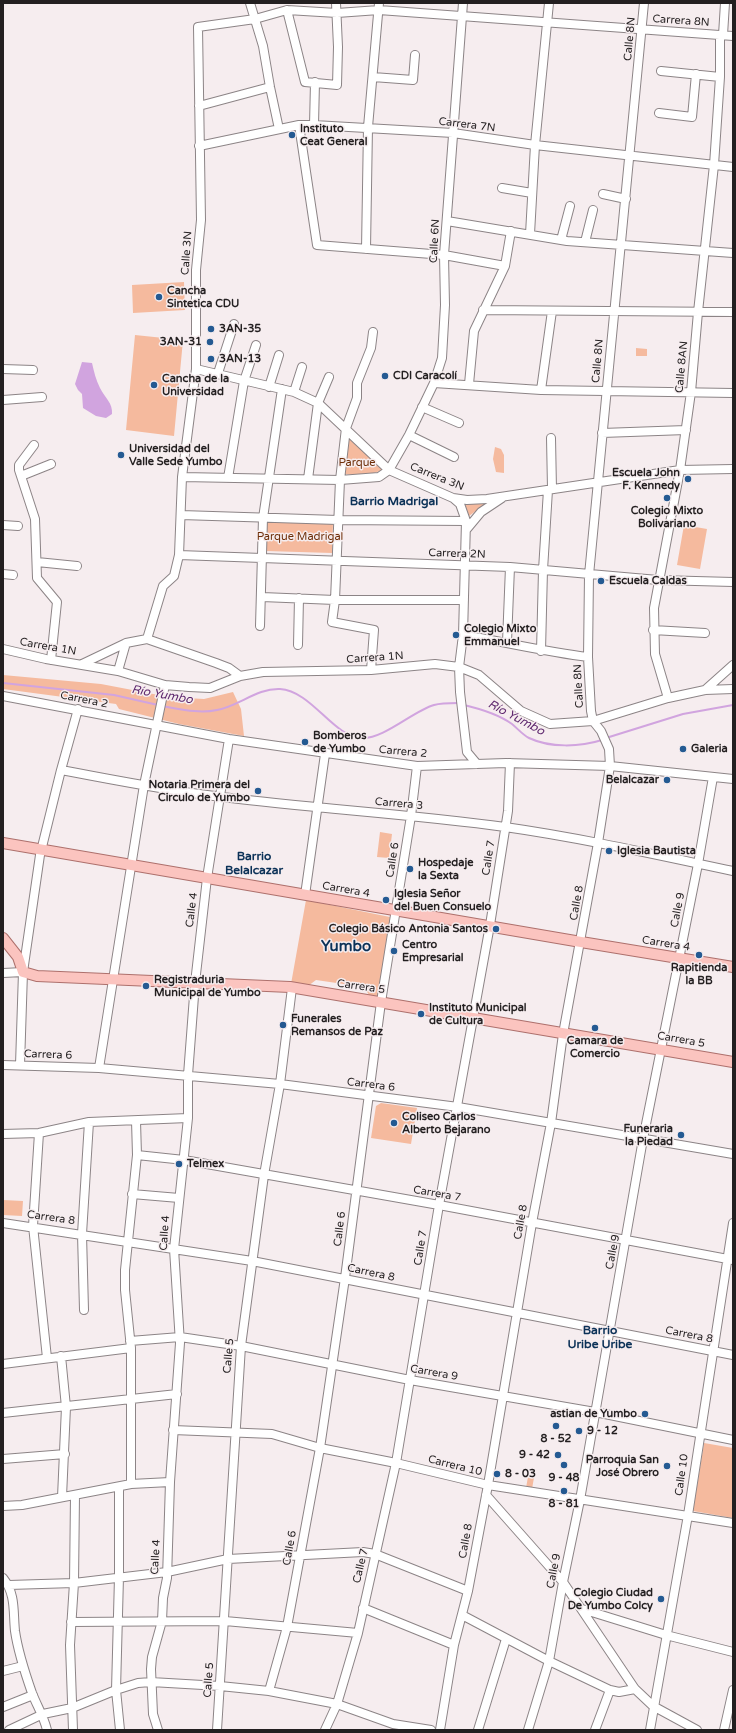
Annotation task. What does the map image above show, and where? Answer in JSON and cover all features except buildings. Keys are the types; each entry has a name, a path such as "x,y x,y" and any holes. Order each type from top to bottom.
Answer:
{"main road":[{"name":"Carrera 4","path":"3,843 733,967"},
{"path":"3,938 18,957 23,972"},
{"name":"Carrera 5","path":"23,972 37,976 292,988 733,1062"}],"street":[{"path":"250,3 263,46 279,130"},
{"path":"287,10 305,82 337,85 336,3"},
{"name":"Calle 6N","path":"389,470 409,435 434,383 442,358 444,336 444,255 463,3"},
{"path":"530,234 535,145 550,3"},
{"name":"Calle 8N","path":"593,721 588,657 589,575 613,312 622,246 644,3"},
{"name":"Calle 8AN","path":"668,698 655,654 653,630 654,608 658,580 680,470 691,392 704,250 714,165 720,77 721,35 725,3"},
{"path":"366,249 368,127 379,6"},
{"name":"Carrera 8N","path":"198,27 255,19 299,7 337,13 379,6 462,16 548,21 733,36"},
{"name":"Calle 3N","path":"147,639 163,586 174,576 179,555 182,476 196,369 196,270 201,220 198,27"},
{"path":"373,77 413,80 415,55"},
{"path":"661,71 720,77"},
{"path":"659,113 692,117 696,74"},
{"path":"314,125 315,82"},
{"path":"199,106 270,87"},
{"path":"299,125 317,245 444,255 504,266"},
{"name":"Carrera 7N","path":"199,146 299,125 368,127 453,133 535,145 733,167"},
{"path":"502,188 532,193"},
{"path":"603,194 626,199"},
{"path":"561,240 570,206"},
{"path":"586,242 593,210"},
{"path":"447,221 561,240 622,246 733,253"},
{"path":"468,384 474,331 504,266 511,231"},
{"path":"483,310 733,312"},
{"path":"541,390 552,311"},
{"path":"218,374 234,324"},
{"path":"371,670 374,630 332,622 335,600 340,480 346,428 357,398 357,383 371,348 373,332"},
{"path":"228,478 244,381 256,345"},
{"path":"270,386 279,355"},
{"path":"294,392 302,367"},
{"path":"3,369 34,370"},
{"path":"182,476 340,480 379,477 389,470 318,403 294,392 196,369"},
{"path":"308,479 318,403 329,377"},
{"path":"434,383 468,384 541,390 733,393"},
{"path":"260,626 263,518 282,389"},
{"path":"3,400 42,397"},
{"path":"422,407 459,423"},
{"path":"602,434 686,430"},
{"path":"409,435 454,457"},
{"path":"541,651 543,570 550,490 551,438"},
{"path":"34,445 19,465 21,476 36,519 37,578 58,602 51,660"},
{"path":"21,476 51,464"},
{"name":"Carrera 3N","path":"389,470 453,498 467,500 550,490 680,470 733,469"},
{"path":"181,515 466,526 481,512 506,496"},
{"path":"453,498 460,504 466,526 463,635 459,667 460,692 467,752 477,764"},
{"path":"3,525 18,526"},
{"name":"Carrera 2N","path":"179,555 510,567 658,580 733,582"},
{"path":"37,562 77,566"},
{"path":"507,642 510,567"},
{"path":"3,574 13,575"},
{"path":"262,597 335,600 464,600"},
{"path":"298,645 300,598"},
{"path":"653,630 705,634"},
{"path":"463,635 507,642 541,651 588,657"},
{"path":"82,664 126,643 147,639 229,668 240,676"},
{"path":"118,670 126,643"},
{"name":"Carrera 1N","path":"3,650 51,660 118,670 164,686 210,688 240,676 263,672 371,670 435,664 459,667 478,675 521,711 550,724 593,721 668,698 705,690 733,689"},
{"path":"705,690 733,665"},
{"path":"99,1068 144,785 164,686"},
{"name":"Carrera 2","path":"3,696 78,709 156,726 229,739 325,754 417,766 510,763 610,766 733,779"},
{"path":"20,1065 23,972 41,850 78,709"},
{"name":"Calle 8","path":"440,1730 454,1645 468,1591 488,1485 532,1223 551,1123 563,1034 581,942 610,766 609,750 601,730 593,721"},
{"name":"Calle 4","path":"158,1730 153,1714 151,1682 152,1657 162,1621 163,1598 167,1572 170,1482 180,1337 174,1249 188,1118 188,1075 195,983 207,878 229,739"},
{"path":"457,764 467,752"},
{"path":"305,895 325,754"},
{"name":"Calle 7","path":"325,1730 337,1704 358,1633 396,1463 439,1205 458,1107 472,1017 490,925 510,796 510,763"},
{"name":"Calle 6","path":"269,1691 287,1627 299,1555 320,1448 345,1278 381,1002 411,816 417,766"},
{"name":"Carrera 3","path":"61,770 221,797 505,827 598,843 733,871"},
{"name":"Calle 9","path":"528,1730 549,1661 580,1500 594,1412 626,1241 643,1139 680,958 713,776"},
{"path":"3,973 23,972"},
{"name":"Calle 5","path":"217,1730 241,1346 264,1175 280,1084 292,988"},
{"name":"Carrera 6","path":"3,1065 99,1068 280,1084 458,1107 733,1154"},
{"path":"3,1134 38,1133 89,1122 188,1118"},
{"path":"131,1484 131,1345 125,1290 126,1240 137,1155 136,1121"},
{"path":"84,1310 82,1234 89,1122"},
{"path":"38,1133 33,1226 48,1358"},
{"name":"Carrera 7","path":"137,1155 184,1160 439,1205 730,1260"},
{"path":"132,1194 179,1198"},
{"name":"Carrera 8","path":"3,1223 126,1240 252,1261 733,1354"},
{"name":"Calle 10","path":"650,1730 653,1706 688,1515 699,1434 713,1350 730,1260 733,1223"},
{"name":"Carrera 9","path":"3,1364 180,1337 241,1346 410,1380 594,1412 733,1440"},
{"path":"61,1356 66,1407 62,1497"},
{"path":"3,1413 177,1394"},
{"name":"Carrera 10","path":"173,1430 272,1434 320,1448 396,1463 488,1485 733,1523"},
{"path":"3,1459 65,1454"},
{"path":"3,1506 22,1505 131,1484 170,1482"},
{"path":"120,1487 119,1622 116,1690 120,1730"},
{"path":"73,1730 71,1622 74,1583 75,1495"},
{"path":"486,1495 563,1582 635,1689 653,1706 697,1730"},
{"path":"9,1585 74,1583 167,1572 228,1559 363,1552 375,1554 468,1591"},
{"path":"3,1578 9,1585 14,1604 15,1630 23,1666 33,1695 43,1714 47,1730"},
{"path":"363,1608 454,1645"},
{"path":"582,1609 666,1635 733,1652"},
{"path":"462,1615 549,1661 610,1690 619,1692 635,1689"},
{"path":"71,1622 225,1621 358,1633"},
{"path":"478,1730 506,1639"},
{"path":"3,1671 23,1666"},
{"path":"9,1730 43,1714 72,1708 116,1690 151,1682 220,1686 269,1691 337,1704 390,1727 431,1730"},
{"path":"596,1730 610,1690"},
{"path":"724,1730 733,1690"},
{"path":"3,1707 33,1695"}],"green space":[{"name":"Cancha Sintetica CDU","path":"184,282 185,310 133,313 132,285"},
{"name":"Cancha de la Universidad","path":"135,335 183,340 174,436 126,430"},
{"path":"636,348 647,349 647,356 636,356"},
{"name":"Parque","path":"348,435 383,470 365,476 343,474"},
{"path":"495,447 501,449 504,455 504,473 496,472 493,459"},
{"path":"488,502 469,516 465,504"},
{"name":"Parque Madrigal","path":"267,522 333,523 332,553 266,551"},
{"path":"684,525 707,529 700,569 677,565"},
{"path":"3,675 101,684 169,697 204,699 233,692 241,709 244,736 179,724 119,709 116,704 3,689"},
{"path":"380,832 392,834 389,858 377,857"},
{"path":"306,900 390,917 378,996 369,995 364,987 316,980 308,986 291,984"},
{"name":"Coliseo Carlos Alberto Bejarano","path":"381,1103 417,1108 411,1144 371,1138 376,1106"},
{"path":"3,1200 23,1201 22,1216 3,1215"},
{"path":"704,1443 733,1448 733,1518 693,1511"},
{"path":"529,1471 535,1472 532,1489 526,1488"}],"shaded area":[{"path":"82,362 92,363 95,376 102,392 110,404 112,414 106,418 96,416 83,408 82,394 75,384"}],"waterway":[{"name":"Río Yumbo","path":"3,683 114,695 158,705"},
{"name":"Río Yumbo","path":"162,706 190,711 217,710 233,705 264,691 280,689 292,692 313,705 342,731 352,736 362,738 371,737 389,730 417,713 434,705 443,703 458,703"},
{"name":"Río Yumbo","path":"464,705 501,717 527,737 546,744 575,745 602,740"},
{"name":"Río Yumbo","path":"606,738 683,714 733,705"}],"place":[{"name":"Instituto Ceat General","path":"292,135"},
{"name":"Cancha Sintetica CDU","path":"159,297"},
{"name":"3AN-35","path":"211,329"},
{"name":"3AN-31","path":"210,342"},
{"name":"3AN-13","path":"211,359"},
{"name":"CDI Caracolí","path":"385,376"},
{"name":"Cancha de la Universidad","path":"154,385"},
{"name":"Universidad del Valle Sede Yumbo","path":"121,455"},
{"name":"Escuela John F. Kennedy","path":"688,479"},
{"name":"Colegio Mixto Bolivariano","path":"667,498"},
{"name":"Escuela Caldas","path":"601,581"},
{"name":"Colegio Mixto Emmanuel","path":"456,635"},
{"name":"Bomberos de Yumbo","path":"305,742"},
{"name":"Galeria","path":"683,749"},
{"name":"Belalcazar","path":"667,780"},
{"name":"Notaria Primera del Circulo de Yumbo","path":"258,791"},
{"name":"Iglesia Bautista","path":"609,851"},
{"name":"Hospedaje la Sexta","path":"410,869"},
{"name":"Iglesia Señor del Buen Consuelo","path":"386,900"},
{"name":"Colegio Básico Antonia Santos","path":"496,929"},
{"name":"Centro Empresarial","path":"394,951"},
{"name":"Rapitienda la BB","path":"699,955"},
{"name":"Registraduria Municipal de Yumbo","path":"146,986"},
{"name":"Instituto Municipal de Cultura","path":"421,1014"},
{"name":"Funerales Remansos de Paz","path":"283,1025"},
{"name":"Camara de Comercio","path":"595,1028"},
{"name":"Coliseo Carlos Alberto Bejarano","path":"394,1123"},
{"name":"Funeraria la Piedad","path":"681,1135"},
{"name":"Telmex","path":"179,1164"},
{"name":"astian de Yumbo","path":"645,1414"},
{"name":"8 - 52","path":"556,1426"},
{"name":"9 - 12","path":"579,1431"},
{"name":"9 - 42","path":"558,1455"},
{"name":"9 - 48","path":"564,1465"},
{"name":"Parroquia San José Obrero","path":"667,1466"},
{"name":"8 - 03","path":"497,1474"},
{"name":"8 - 81","path":"564,1491"},
{"name":"Colegio Ciudad De Yumbo Colcy","path":"661,1599"}],"district":[{"name":"Barrio Madrigal","path":"394,502"},
{"name":"Barrio Belalcazar","path":"254,864"},
{"name":"Yumbo","path":"346,947"},
{"name":"Barrio Uribe Uribe","path":"600,1338"}]}
